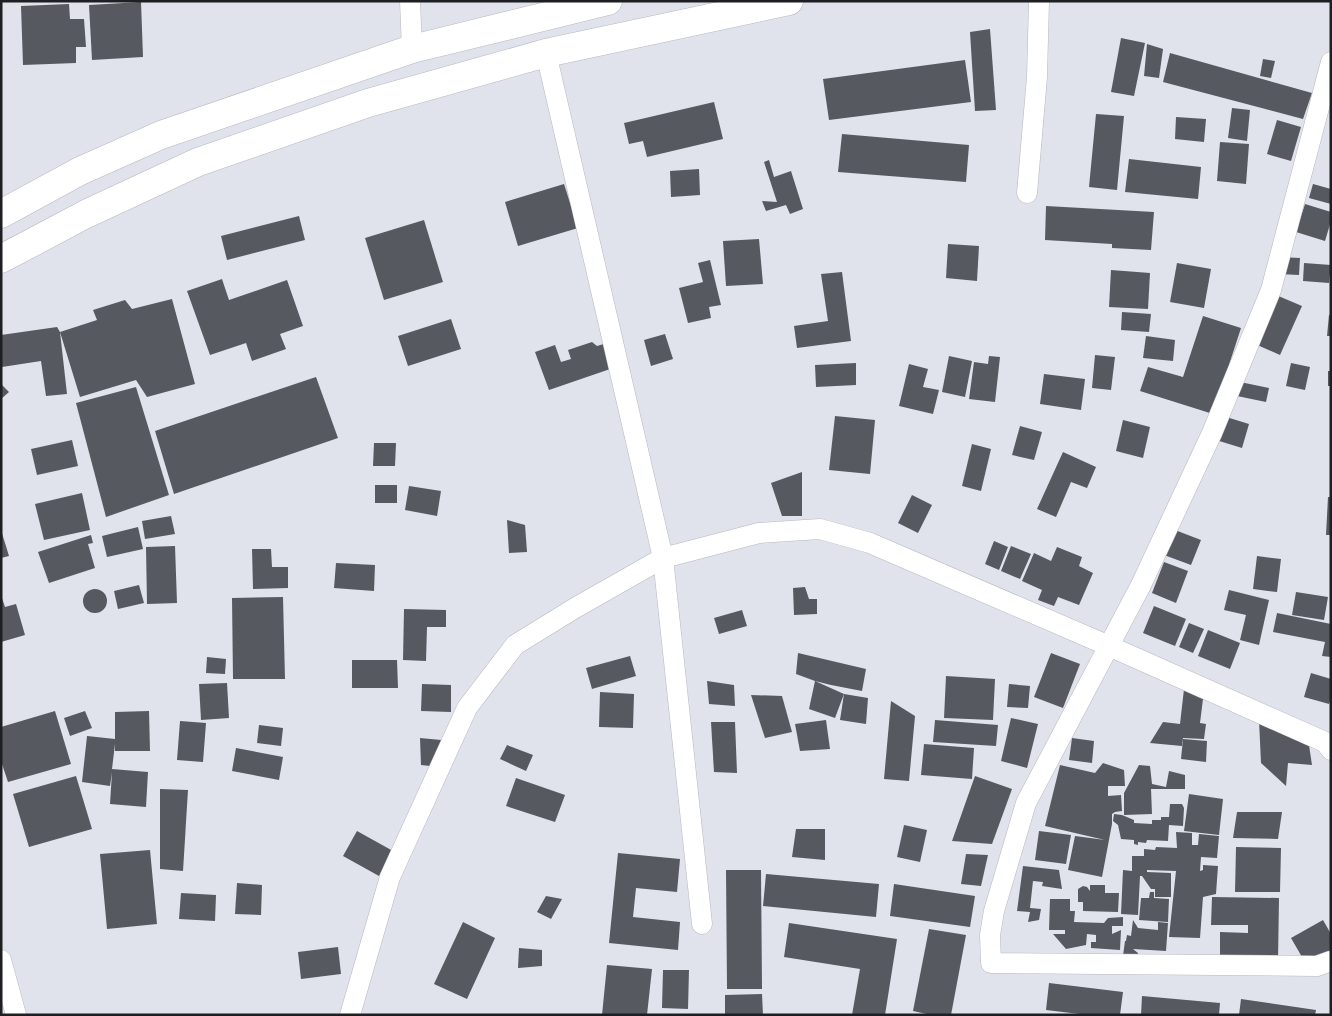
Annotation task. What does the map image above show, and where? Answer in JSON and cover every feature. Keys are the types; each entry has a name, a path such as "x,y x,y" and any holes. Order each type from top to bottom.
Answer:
{"main road":[{"path":"1,214 80,171 161,135 412,49 608,1"},
{"path":"1,259 86,214 198,162 368,103 546,53 789,1"}],"street":[{"path":"410,1 412,49"},
{"path":"1026,193 1037,77 1039,1"},
{"path":"546,53 664,558 702,924"},
{"path":"1331,62 1271,290 1212,433 1142,585 1026,803 994,912 990,935 991,963 1317,966 1331,961"},
{"path":"350,1015 390,877 467,708 516,645 575,608 664,558 759,533 820,529 870,543 1325,742 1331,750"},
{"path":"1,960 16,1015"}],"building":[{"path":"141,2 143,57 92,60 89,5"},
{"path":"69,4 70,19 84,19 86,47 76,47 76,63 23,65 21,6"},
{"path":"990,29 996,110 975,111 970,32"},
{"path":"1121,38 1145,43 1134,96 1111,92"},
{"path":"1147,44 1163,49 1159,78 1144,76"},
{"path":"1170,53 1312,93 1303,119 1163,82"},
{"path":"1263,59 1275,61 1271,78 1260,76"},
{"path":"965,60 971,102 829,120 823,79"},
{"path":"714,102 723,139 647,157 643,141 629,144 624,123"},
{"path":"1232,108 1250,110 1247,141 1228,138"},
{"path":"1096,114 1124,116 1117,190 1089,187"},
{"path":"1176,117 1206,119 1204,142 1175,139"},
{"path":"1277,120 1301,127 1291,161 1267,154"},
{"path":"842,134 969,145 966,182 838,172"},
{"path":"1220,142 1249,144 1246,184 1217,181"},
{"path":"1129,159 1201,167 1198,199 1125,192"},
{"path":"769,160 774,177 791,171 803,209 790,214 786,205 766,211 762,201 777,202 764,162"},
{"path":"699,169 700,195 671,197 670,171"},
{"path":"564,184 578,228 518,246 505,202"},
{"path":"1313,184 1331,189 1331,204 1309,198"},
{"path":"1305,204 1331,212 1331,221 1325,241 1296,232"},
{"path":"1046,206 1154,212 1151,250 1112,248 1112,244 1045,240"},
{"path":"299,216 305,240 227,260 221,236"},
{"path":"424,220 443,282 384,300 365,238"},
{"path":"759,239 763,284 726,286 723,241"},
{"path":"948,244 979,246 977,281 946,278"},
{"path":"1280,257 1300,258 1299,275 1279,274"},
{"path":"710,260 721,305 709,307 711,318 688,323 679,288 703,282 698,263"},
{"path":"1177,263 1211,269 1204,308 1170,302"},
{"path":"1304,263 1331,265 1329,283 1303,281"},
{"path":"1111,270 1150,273 1148,309 1109,307"},
{"path":"842,272 851,341 797,348 794,326 828,321 821,274"},
{"path":"222,279 229,300 287,280 303,326 280,334 286,349 252,361 246,343 210,355 187,291"},
{"path":"1276,295 1302,306 1280,355 1255,344"},
{"path":"172,299 195,384 147,397 136,380 80,397 60,332 97,320 93,310 125,300 132,309"},
{"path":"1122,312 1151,314 1149,332 1121,330"},
{"path":"1329,315 1331,315 1331,336 1327,336"},
{"path":"1203,316 1241,328 1213,414 1140,391 1148,367 1183,377"},
{"path":"451,319 461,349 408,366 398,336"},
{"path":"57,327 60,332 67,394 46,396 41,361 2,367 1,335"},
{"path":"665,334 673,359 651,366 644,340"},
{"path":"1146,336 1175,340 1173,361 1143,358"},
{"path":"592,342 597,346 607,343 616,367 549,390 535,352 555,345 561,362 571,359 568,350"},
{"path":"1095,355 1115,357 1111,390 1092,388"},
{"path":"949,356 972,361 965,397 942,392"},
{"path":"989,356 1000,357 995,402 969,399 974,362 988,364"},
{"path":"856,363 856,385 816,387 815,365"},
{"path":"1291,363 1310,367 1305,390 1286,386"},
{"path":"909,364 928,369 923,387 939,390 933,414 899,406"},
{"path":"1328,371 1331,371 1331,386 1328,386"},
{"path":"1044,374 1085,379 1081,410 1040,404"},
{"path":"316,377 338,438 174,494 155,431"},
{"path":"1240,382 1269,388 1266,402 1237,396"},
{"path":"1,384 9,392 1,399"},
{"path":"136,387 169,495 106,517 76,403"},
{"path":"835,416 875,420 870,474 829,470"},
{"path":"1223,416 1249,424 1242,448 1216,440"},
{"path":"1123,420 1150,427 1143,458 1116,451"},
{"path":"1020,426 1042,432 1034,460 1012,455"},
{"path":"72,440 78,466 37,475 31,449"},
{"path":"374,443 396,443 395,466 373,466"},
{"path":"972,444 991,449 981,491 962,486"},
{"path":"1063,452 1096,467 1087,488 1071,482 1056,517 1037,509"},
{"path":"802,472 802,516 782,516 771,483"},
{"path":"375,485 397,485 397,503 375,503"},
{"path":"409,486 441,491 437,516 405,510"},
{"path":"82,493 90,530 44,540 35,504"},
{"path":"912,495 932,505 918,533 898,523"},
{"path":"1328,497 1331,497 1331,535 1326,535"},
{"path":"171,516 175,534 145,539 142,521"},
{"path":"507,520 525,525 527,552 509,553"},
{"path":"138,527 143,549 107,557 102,536"},
{"path":"1,530 9,556 1,558"},
{"path":"1175,530 1201,540 1191,565 1164,555"},
{"path":"91,535 93,543 88,544 95,568 49,583 38,552"},
{"path":"994,541 1008,547 999,570 985,564"},
{"path":"175,546 177,603 147,604 146,547"},
{"path":"1011,546 1031,554 1020,579 1001,571"},
{"path":"1057,547 1082,557 1079,566 1093,573 1079,605 1058,597 1054,606 1038,600 1042,590 1022,581 1034,553 1051,561"},
{"path":"252,549 271,549 272,567 288,567 288,588 253,589"},
{"path":"1257,556 1281,559 1277,592 1253,589"},
{"path":"1164,562 1188,571 1176,603 1152,593"},
{"path":"336,563 375,565 374,591 334,588"},
{"path":"139,585 144,603 118,609 114,591"},
{"path":"805,587 809,599 817,599 817,614 794,615 793,588"},
{"path":"95,589 100,590 106,596 106,606 100,612 95,613 90,612 84,606 83,601 84,596 90,590"},
{"path":"1229,590 1269,600 1259,645 1240,640 1246,615 1224,610"},
{"path":"1296,592 1328,597 1324,620 1292,615"},
{"path":"1,595 5,607 16,604 25,635 1,642"},
{"path":"283,597 285,679 233,679 232,598"},
{"path":"1154,606 1186,619 1175,646 1143,633"},
{"path":"404,609 446,610 446,627 427,627 426,661 403,660"},
{"path":"742,610 747,626 719,634 714,618"},
{"path":"1277,613 1331,624 1331,657 1322,656 1325,642 1273,632"},
{"path":"1189,623 1204,629 1193,653 1179,647"},
{"path":"1208,630 1240,643 1230,669 1198,656"},
{"path":"798,653 866,669 862,691 815,681 796,674"},
{"path":"1051,653 1080,664 1063,708 1034,697"},
{"path":"630,656 636,676 592,689 586,668"},
{"path":"207,657 226,659 225,674 206,673"},
{"path":"352,660 397,660 398,688 352,688"},
{"path":"1311,673 1331,679 1331,698 1329,704 1304,697"},
{"path":"946,676 995,679 993,720 944,718"},
{"path":"707,681 734,685 735,706 709,704"},
{"path":"815,681 844,694 835,718 809,709"},
{"path":"227,683 229,718 201,720 199,684"},
{"path":"422,684 451,685 451,712 421,711"},
{"path":"1009,684 1030,686 1028,708 1007,707"},
{"path":"1184,689 1203,699 1200,723 1206,724 1204,739 1183,738 1182,746 1150,743 1163,722 1180,724"},
{"path":"600,692 634,694 633,728 599,727"},
{"path":"844,694 868,698 866,724 840,720"},
{"path":"751,695 782,696 792,732 765,738"},
{"path":"891,701 915,716 909,781 884,779"},
{"path":"55,711 71,764 8,782 1,761 1,727"},
{"path":"85,711 92,728 70,736 64,718"},
{"path":"149,711 150,751 115,751 115,744 112,769 148,772 146,807 110,804 112,772 110,786 82,782 87,736 115,739 115,712"},
{"path":"1011,718 1038,724 1027,768 1001,761"},
{"path":"826,720 830,749 800,751 795,724"},
{"path":"935,720 998,725 996,746 933,742"},
{"path":"1259,720 1309,745 1312,765 1288,763 1286,786 1261,763"},
{"path":"180,721 206,723 203,762 177,760"},
{"path":"711,722 735,722 737,773 714,772"},
{"path":"259,725 283,728 281,746 257,743"},
{"path":"420,738 452,741 449,768 421,765"},
{"path":"1072,738 1094,741 1092,763 1069,760"},
{"path":"1183,739 1207,741 1206,762 1181,759"},
{"path":"924,744 974,748 972,779 921,775"},
{"path":"507,745 533,755 526,771 500,759"},
{"path":"236,748 283,757 279,780 232,771"},
{"path":"1103,763 1124,770 1125,786 1108,786 1108,796 1121,795 1122,811 1112,814 1112,824 1102,877 1068,870 1075,836 1105,840 1045,826 1060,765 1095,773"},
{"path":"1139,765 1150,766 1152,784 1166,787 1169,771 1185,775 1185,789 1151,789 1152,814 1124,815 1124,793"},
{"path":"76,776 92,829 29,847 13,794"},
{"path":"975,776 1012,789 992,844 952,841"},
{"path":"516,778 565,795 555,822 506,806"},
{"path":"160,789 188,790 183,871 160,869"},
{"path":"1189,794 1223,799 1219,835 1184,831"},
{"path":"1170,804 1182,804 1184,808 1183,826 1169,825 1168,841 1147,840 1146,843 1138,842 1138,845 1134,844 1134,840 1121,839 1118,825 1113,821 1114,814 1134,820 1134,823 1152,824 1152,820 1161,820 1161,817 1169,817"},
{"path":"1237,812 1282,812 1278,839 1233,838"},
{"path":"904,825 927,830 920,862 897,857"},
{"path":"796,829 825,829 825,860 792,857"},
{"path":"357,831 393,851 379,876 343,856"},
{"path":"1039,831 1071,835 1066,864 1035,860"},
{"path":"1176,832 1192,833 1192,845 1198,845 1199,834 1219,836 1217,858 1201,857 1200,871 1203,870 1203,865 1218,866 1216,894 1203,897 1200,938 1169,937 1176,871 1147,870 1147,872 1171,873 1171,897 1155,897 1155,889 1151,889 1142,876 1140,876 1138,915 1121,914 1123,870 1132,871 1132,856 1144,856 1144,849 1155,850 1156,847 1177,848"},
{"path":"1236,847 1281,848 1280,892 1235,892"},
{"path":"150,850 157,924 107,929 100,854"},
{"path":"618,853 680,859 677,892 636,888 633,917 680,922 678,950 609,943"},
{"path":"966,854 988,855 981,886 961,884"},
{"path":"1023,866 1059,870 1062,889 1042,886 1043,882 1033,881 1030,908 1041,909 1039,920 1028,922 1030,912 1017,911"},
{"path":"726,870 761,870 762,989 727,989"},
{"path":"766,874 879,884 876,917 763,906"},
{"path":"237,883 262,885 261,915 235,914"},
{"path":"894,884 975,896 970,927 890,916"},
{"path":"1090,885 1105,885 1105,893 1119,893 1118,912 1083,911 1083,902 1078,902 1078,889 1083,886 1087,887 1090,891"},
{"path":"1150,892 1154,892 1154,898 1169,899 1168,922 1139,920 1141,898 1149,898"},
{"path":"181,893 216,895 215,921 179,919"},
{"path":"546,896 562,899 551,919 537,912"},
{"path":"1212,897 1279,898 1278,961 1220,959 1220,932 1248,933 1248,925 1211,925"},
{"path":"1050,899 1070,899 1070,911 1075,911 1074,922 1104,923 1108,918 1123,917 1123,926 1112,926 1112,934 1121,930 1120,950 1091,948 1091,942 1096,942 1096,935 1087,934 1086,945 1066,949 1053,934 1065,934 1065,930 1049,930"},
{"path":"1133,920 1138,928 1158,930 1158,922 1168,923 1166,951 1133,949 1138,953 1138,958 1123,956 1127,935 1131,936"},
{"path":"1323,920 1331,934 1331,950 1306,964 1291,938"},
{"path":"463,922 495,938 467,999 434,984"},
{"path":"789,923 897,939 885,1015 852,1015 860,969 784,957"},
{"path":"929,929 966,935 951,1015 931,1015 913,1011"},
{"path":"338,947 341,974 301,979 298,952"},
{"path":"519,948 542,950 542,966 518,968"},
{"path":"607,965 652,969 647,1015 602,1015"},
{"path":"663,970 689,970 688,1009 662,1008"},
{"path":"1049,983 1123,992 1120,1015 1088,1015 1046,1010"},
{"path":"762,994 763,1015 725,1015 725,995"},
{"path":"1142,996 1220,1003 1219,1015 1141,1015"},
{"path":"1241,999 1316,1010 1315,1015 1239,1015"}]}
